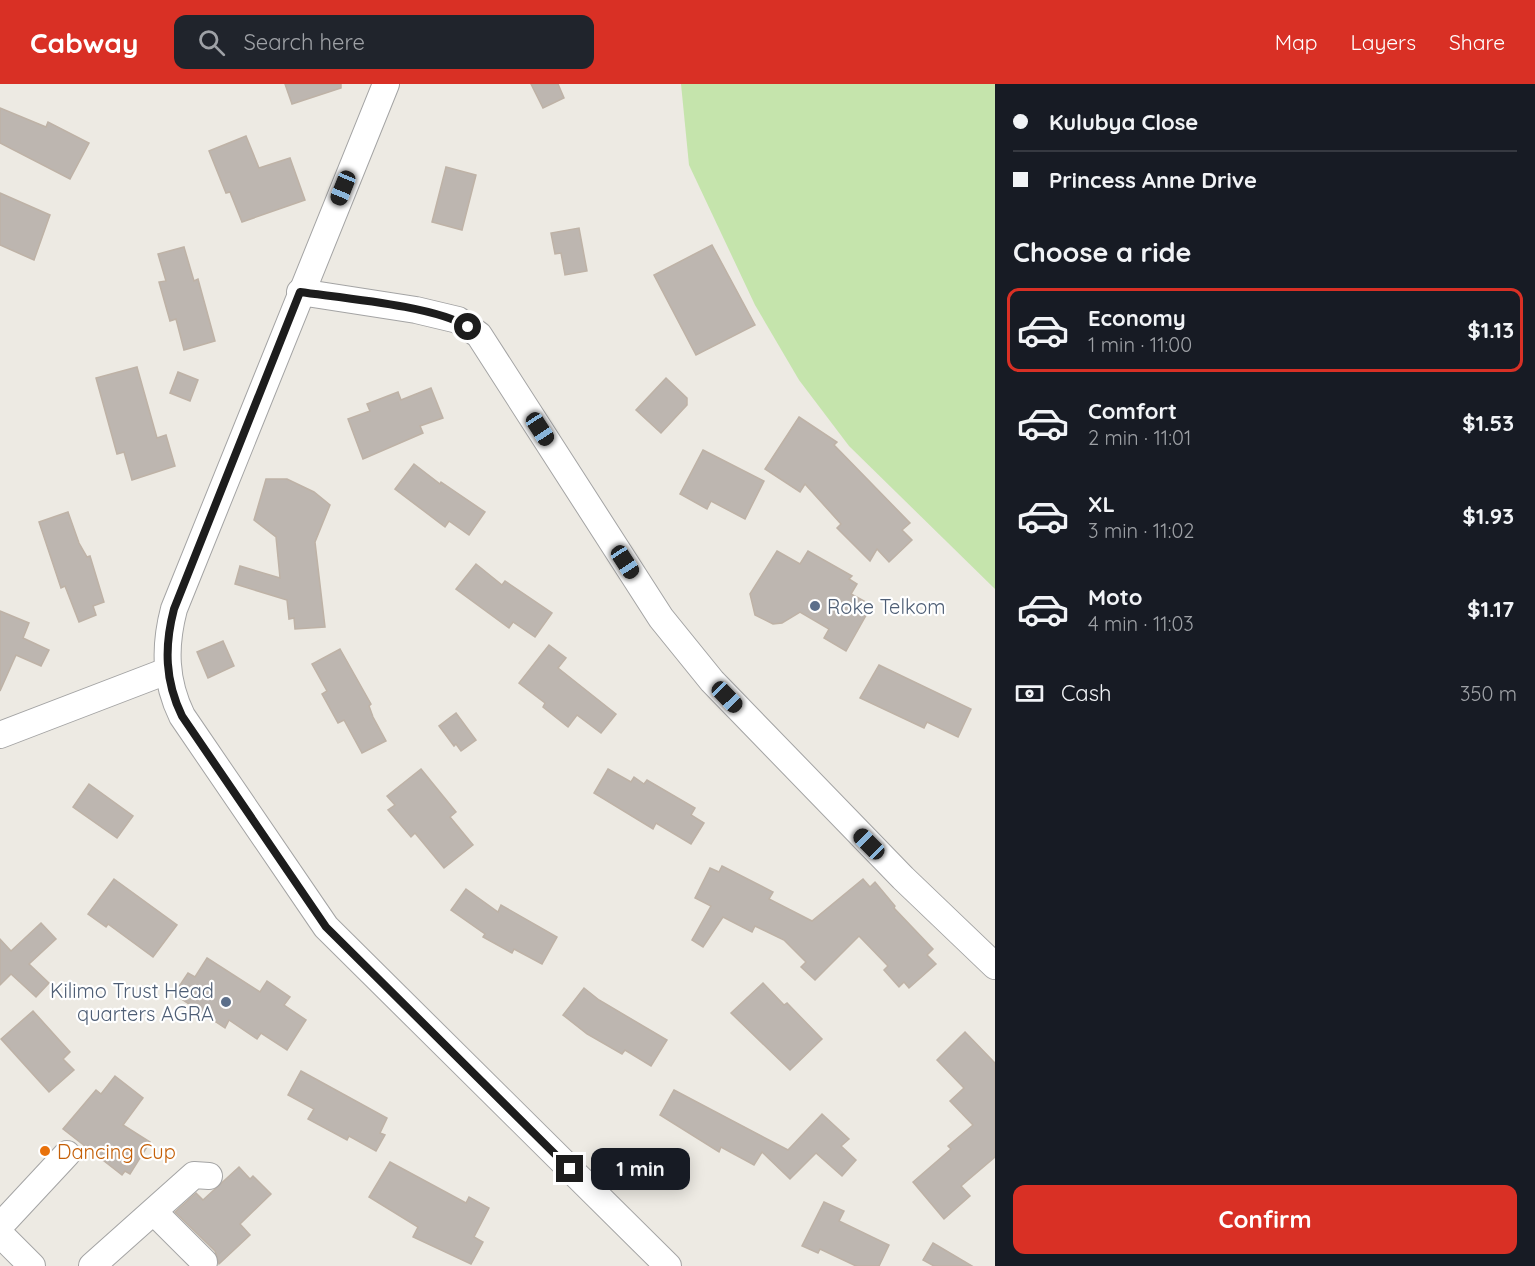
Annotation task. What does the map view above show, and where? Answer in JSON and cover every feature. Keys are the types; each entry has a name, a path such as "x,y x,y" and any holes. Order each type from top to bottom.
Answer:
{"street":[{"path":"386,84 300,292 174,609 168,631 167,671 172,695 182,716 326,927 668,1266"},
{"path":"300,292 417,310 458,320 479,335 661,618 712,681 903,878 995,966"},
{"path":"0,735 167,671"},
{"path":"0,1226 67,1154"},
{"path":"92,1266 194,1175 209,1176"},
{"path":"154,1212 204,1262"},
{"path":"0,1234 32,1266"}],"green space":[{"path":"681,84 995,84 995,589 849,446 799,380 755,305 689,165"}],"building":[{"path":"285,84 341,84 341,88 292,104"},
{"path":"531,84 558,84 564,98 543,108"},
{"path":"0,108 46,127 48,122 89,143 70,179 0,143"},
{"path":"246,136 259,168 290,158 305,200 242,222 230,192 226,193 209,151"},
{"path":"446,167 476,175 462,230 432,222"},
{"path":"0,193 50,215 34,260 0,245"},
{"path":"579,228 587,271 565,275 561,253 555,254 551,233"},
{"path":"712,245 755,325 696,355 654,275"},
{"path":"184,247 194,281 198,279 215,341 184,350 176,319 170,321 159,282 166,281 158,254"},
{"path":"137,367 157,438 166,435 175,466 132,480 124,452 117,454 96,378"},
{"path":"178,372 198,380 190,401 170,393"},
{"path":"666,378 687,398 687,405 661,433 636,410"},
{"path":"431,388 443,418 420,426 423,433 363,459 348,419 370,411 367,404 398,392 401,400"},
{"path":"799,417 837,442 834,445 910,523 902,530 912,540 889,562 877,549 870,561 837,528 841,524 805,484 800,492 765,469"},
{"path":"703,450 764,481 745,519 711,501 707,509 680,494"},
{"path":"414,464 440,484 441,482 485,512 469,535 449,521 445,527 395,489"},
{"path":"266,479 287,479 314,492 330,505 315,542 325,627 295,629 294,618 289,619 287,600 235,584 240,566 280,578 276,537 254,520"},
{"path":"68,512 79,543 87,557 90,556 104,602 93,606 96,615 79,622 65,586 61,588 39,522"},
{"path":"777,551 800,564 808,551 852,576 849,579 857,584 851,594 864,601 861,605 869,610 846,651 824,638 829,629 800,612 782,623 773,624 755,615 750,594"},
{"path":"476,564 502,585 505,581 552,613 535,637 513,622 509,628 456,589"},
{"path":"0,611 29,623 23,638 49,650 41,666 16,655 0,691"},
{"path":"223,641 234,666 208,678 197,652"},
{"path":"549,645 566,658 558,668 616,714 601,733 577,715 568,727 543,707 545,703 519,683"},
{"path":"340,649 371,704 369,706 373,717 386,741 362,753 344,720 338,723 322,694 327,691 312,664"},
{"path":"879,665 971,709 958,737 927,722 924,728 860,698"},
{"path":"456,713 476,740 461,751 456,744 454,746 439,726"},
{"path":"421,769 456,812 450,817 473,845 444,868 415,833 411,837 388,810 395,805 387,796"},
{"path":"608,769 631,782 634,777 644,784 647,780 695,808 691,815 704,823 691,844 656,823 653,829 594,793"},
{"path":"89,784 133,816 117,838 73,807"},
{"path":"722,866 773,892 769,899 812,921 863,879 870,887 875,882 895,906 894,908 933,949 927,955 936,964 909,988 904,982 899,987 884,970 888,966 859,936 815,980 801,967 806,962 784,940 755,926 752,932 723,917 703,947 692,940 711,906 695,898 710,868 719,872"},
{"path":"114,879 177,925 153,957 108,924 106,927 88,914"},
{"path":"466,889 498,912 501,905 557,937 542,964 514,949 512,953 483,937 485,934 451,910"},
{"path":"41,923 56,939 29,964 49,983 36,997 11,974 0,985 0,939 11,951"},
{"path":"207,958 260,992 267,981 290,997 284,1005 306,1020 287,1050 261,1033 257,1039 229,1020 225,1028 174,994 188,973 195,977"},
{"path":"763,983 784,1005 787,1003 822,1039 790,1070 731,1013"},
{"path":"584,988 599,1000 667,1040 651,1066 625,1050 622,1054 587,1034 563,1015"},
{"path":"33,1011 70,1052 63,1059 74,1070 49,1092 1,1039"},
{"path":"965,1032 995,1063 995,1157 961,1186 970,1196 944,1219 913,1182 951,1149 948,1146 973,1125 950,1101 964,1088 937,1060"},
{"path":"301,1071 387,1118 380,1133 385,1135 376,1151 349,1136 347,1140 308,1119 314,1109 288,1095"},
{"path":"115,1076 143,1098 123,1125 150,1142 130,1174 125,1171 122,1175 63,1129 96,1090 101,1094"},
{"path":"674,1090 788,1150 822,1114 849,1139 841,1146 856,1160 842,1176 816,1153 790,1179 762,1152 754,1165 721,1147 719,1152 660,1115"},
{"path":"390,1162 466,1203 469,1197 489,1208 474,1237 483,1242 471,1264 413,1237 418,1227 369,1197"},
{"path":"239,1167 250,1179 253,1176 271,1194 240,1224 250,1235 219,1264 215,1251 175,1212 196,1193 203,1200"},
{"path":"824,1202 844,1211 839,1221 889,1245 879,1266 856,1266 820,1249 818,1253 802,1246"},
{"path":"933,1243 972,1266 934,1266 923,1260"}],"place":[{"name":"Roke Telkom","path":"815,606"},
{"name":"Kilimo Trust Head quarters AGRA","path":"226,1002"},
{"name":"Dancing Cup","path":"45,1151"}],"route":[{"path":"468,327 458,320 417,310 300,292 174,609 168,631 167,671 172,695 182,716 326,927 570,1169"}]}
